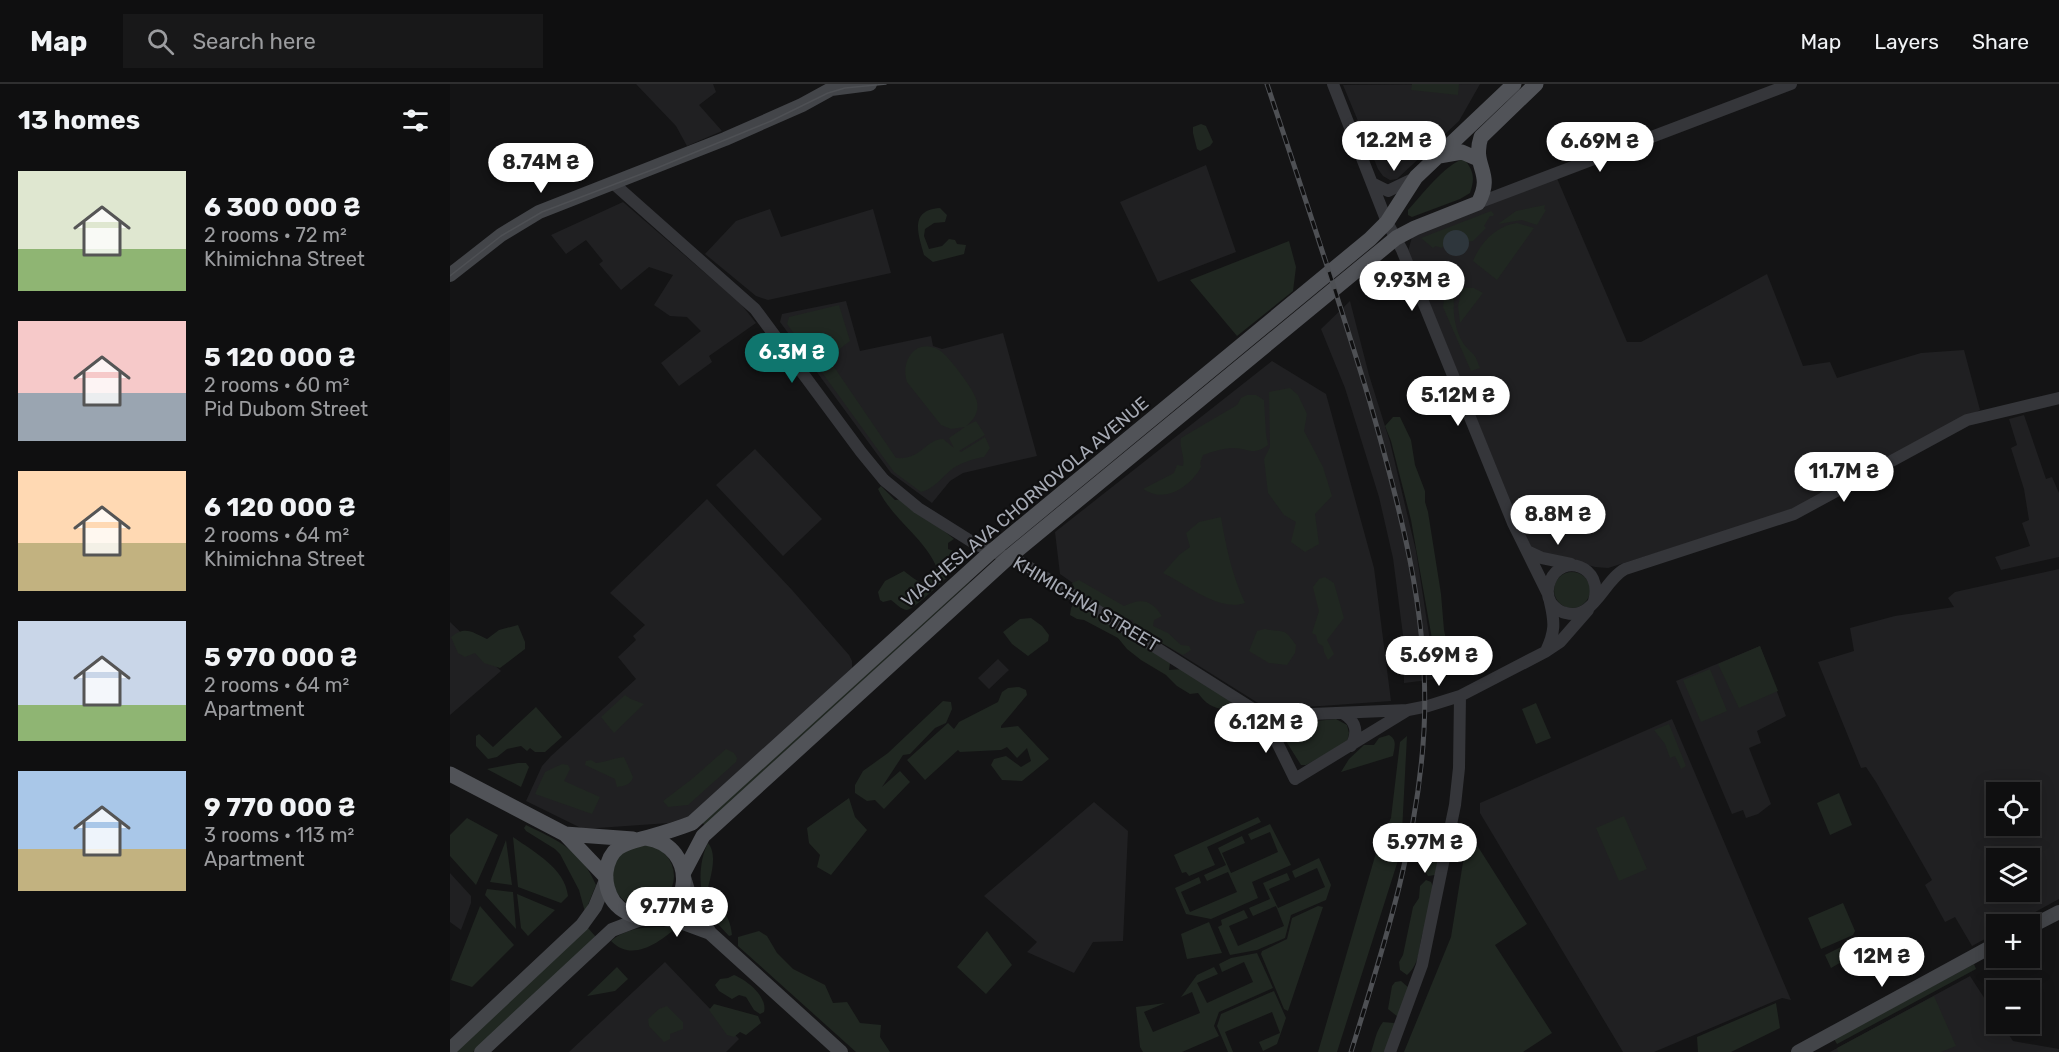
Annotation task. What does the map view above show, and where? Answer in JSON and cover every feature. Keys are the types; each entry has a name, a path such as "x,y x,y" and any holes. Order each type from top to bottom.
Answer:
{"main road":[{"path":"450,275 501,235 526,219 781,115 834,87 870,84"},
{"name":"VIACHESLAVA CHORNOVOLA AVENUE","path":"450,1049 582,925 595,907 614,853 627,843 693,823 992,551 1291,306 1387,222 1416,177 1514,84"},
{"path":"1478,203 1485,186 1484,172 1478,159 1481,137 1536,84"},
{"path":"1438,156 1462,152 1478,159"},
{"name":"VIACHESLAVA CHORNOVOLA AVENUE","path":"481,1052 612,930 666,911 675,903 683,888 684,875 703,836 1009,557 1396,238 1478,203"},
{"path":"450,774 565,834 606,879 611,897 619,907 634,915 683,923 711,933"},
{"path":"565,834 659,841 674,851 679,858 695,909 711,933 841,1052"},
{"path":"2040,922 2059,912"},
{"path":"1798,1052 1986,949"}],"street":[{"path":"1333,84 1387,222 1396,238 1513,523 1549,597 1555,608 1572,615 1581,613 1592,605 1596,584 1582,568 1542,558 1529,552"},
{"path":"1478,203 1791,84"},
{"name":"VIACHESLAVA CHORNOVOLA AVENUE","path":"1372,183 1388,191 1416,177"},
{"name":"KHIMICHNA STREET","path":"613,183 755,309 861,452 884,480 918,508 977,545 1024,564 1075,594 1264,716"},
{"path":"1408,710 1295,779 1264,716 1408,710 1460,696 1560,642 1616,574 1625,569 1794,514 1967,420 2059,398"},
{"path":"1545,652 1552,638 1555,622 1548,585 1552,576 1559,569 1568,566 1616,574"},
{"path":"1390,1052 1422,964 1453,816 1459,768 1460,696"},
{"path":"1344,714 1353,720 1356,729 1352,746"}],"shaded area":[{"path":"636,84 713,84 716,92 699,105 722,131 687,146 676,126"},
{"path":"1412,84 1459,84 1458,95 1411,90"},
{"path":"1480,84 1459,121 1397,179 1390,180 1378,169 1343,85"},
{"path":"1201,124 1206,126 1213,142 1200,151 1197,149 1193,127"},
{"path":"1464,159 1473,175 1470,193 1412,217 1408,215 1408,210 1434,181 1449,167"},
{"path":"1206,165 1236,252 1158,282 1120,202"},
{"path":"1556,176 1627,342 1641,342 1767,274 1803,366 1830,362 1837,378 1921,353 1964,350 1980,410 1800,505 1774,516 1608,568 1595,567 1530,549 1408,251 1413,234"},
{"path":"623,202 741,304 756,323 709,356 712,362 679,386 661,363 701,331 687,317 670,316 654,305 673,275 649,267 621,290 599,264 603,261 586,240 566,254 551,235"},
{"path":"1545,205 1546,210 1537,225 1522,220 1498,224 1516,211"},
{"path":"940,208 947,215 945,222 934,223 925,229 924,236 929,249 942,246 949,239 955,240 957,244 966,245 964,254 933,262 924,255 918,224 924,213"},
{"path":"770,209 781,237 873,209 891,273 768,300 756,296 705,254 736,221"},
{"path":"1491,211 1494,214 1484,226 1486,228 1473,241 1433,248 1421,238"},
{"path":"1517,223 1534,228 1497,280 1473,261 1480,247 1490,236 1502,228"},
{"path":"1456,230 1465,234 1469,243 1465,252 1456,256 1447,252 1443,243 1447,234"},
{"path":"1289,241 1296,267 1293,291 1237,336 1190,280"},
{"path":"1450,287 1456,289 1454,312 1456,328 1467,348 1475,356 1480,368 1471,371 1443,307 1444,297"},
{"path":"1462,288 1474,288 1483,293 1460,323 1458,306"},
{"path":"846,301 860,351 931,336 933,346 942,349 1003,333 1037,456 963,473 950,481 932,503 891,473 780,322 782,314"},
{"path":"1350,301 1369,375 1390,442 1416,551 1436,679 1404,683 1403,635 1393,558 1379,497 1345,388 1321,329"},
{"path":"839,305 850,341 828,358 896,458 912,456 937,440 943,439 954,448 949,438 965,427 951,429 941,425 907,382 905,374 908,359 917,349 923,347 931,347 943,353 972,390 977,402 977,412 966,426 976,421 985,435 959,451 961,452 985,437 990,448 984,457 956,467 934,486 921,492 894,472 787,324 789,317"},
{"path":"1272,361 1326,394 1374,568 1391,701 1266,708 1124,619 1060,574 1055,532"},
{"path":"1290,388 1298,395 1307,414 1304,431 1323,467 1332,496 1315,514 1319,544 1305,552 1291,542 1296,522 1284,515 1268,493 1264,459 1270,447 1269,392"},
{"path":"1256,395 1264,400 1268,445 1258,450 1231,448 1203,455 1201,467 1190,481 1184,487 1168,494 1160,495 1143,489 1174,473 1177,465 1183,466 1181,438 1237,405 1241,398"},
{"path":"2024,415 2046,479 2052,477 2059,493 2059,557 2001,570 1995,557 2030,546 2022,523 2029,520 2024,489 2011,448 2017,445 2009,419"},
{"path":"1393,417 1400,417 1411,440 1415,465 1425,491 1441,594 1444,630 1451,663 1447,674 1438,673 1411,520 1385,426"},
{"path":"755,449 822,519 783,556 716,485"},
{"path":"881,486 895,500 904,499 954,539 948,543 948,549 954,551 963,548 968,555 929,594 907,610 891,600 883,602 880,600 878,592 885,581 904,571 922,582 937,568 924,547 884,500 878,489"},
{"path":"707,499 849,655 852,668 697,814 669,823 583,829 526,801 542,766 551,756 636,679 618,657 636,640 633,636 645,625 610,593"},
{"path":"1221,517 1230,561 1245,603 1224,604 1203,596 1163,573 1179,555 1190,547 1186,533 1199,522"},
{"path":"2059,569 2059,899 2031,914 1986,914 1986,938 1972,946 1955,917 1945,922 1925,885 1932,880 1876,782 1866,767 1861,768 1818,662 1854,651 1850,628 1895,616 1954,607 1948,598 1955,592"},
{"path":"1572,572 1585,577 1590,590 1585,603 1572,608 1559,603 1554,590 1559,577"},
{"path":"1325,577 1334,583 1344,618 1327,640 1334,654 1328,660 1323,646 1318,643 1316,635 1312,633 1319,611 1313,587 1319,579"},
{"path":"1079,580 1124,606 1141,601 1150,603 1162,616 1154,620 1153,626 1168,633 1181,645 1189,646 1191,650 1183,655 1135,628 1133,620 1122,619 1075,590 1072,583"},
{"path":"970,582 705,826 702,822"},
{"path":"1075,602 1170,663 1169,670 1183,669 1227,697 1231,703 1226,709 1213,707 1198,693 1190,694 1177,686 1166,675 1127,649 1118,638 1070,615"},
{"path":"1031,618 1049,635 1048,641 1028,656 1012,644 1003,632 1020,619"},
{"path":"450,622 501,671 450,715"},
{"path":"518,625 525,642 525,649 500,668 484,663 475,653 465,657 458,653 451,637 465,631 487,639 499,630"},
{"path":"1265,629 1285,633 1296,645 1295,653 1287,665 1269,663 1249,651 1257,631"},
{"path":"1760,646 1786,716 1757,731 1761,743 1749,748 1771,804 1758,814 1746,818 1743,810 1732,814 1676,681"},
{"path":"1760,646 1778,691 1739,708 1718,664"},
{"path":"998,659 1009,670 989,689 978,678"},
{"path":"1710,669 1727,711 1701,722 1683,680"},
{"path":"1019,687 1026,690 1027,695 1001,728 1018,726 1049,759 1022,781 1002,780 991,765 994,759 1006,756 1021,767 1031,761 1027,748 1017,758 1007,747 1001,750 960,752 958,750 925,780 907,760 948,723 954,729 959,722 998,702 1002,692 1008,688"},
{"path":"625,695 644,704 614,733 601,717"},
{"path":"943,701 951,702 952,709 946,723 935,728 910,754 903,755 882,787 900,771 910,782 884,809 875,800 867,801 855,793 855,785 863,771 888,753"},
{"path":"1536,703 1551,738 1536,744 1522,709"},
{"path":"536,707 562,737 545,752 535,752 530,748 527,751 521,746 507,749 497,757 488,759 476,746 476,736 479,734 493,747"},
{"path":"1336,719 1347,725 1349,733 1347,742 1306,765 1301,765 1284,738 1287,729 1295,723"},
{"path":"1672,719 1791,1000 1782,998 1654,1052 1623,1052 1480,813 1480,803"},
{"path":"1669,724 1686,766 1681,769 1675,756 1670,758 1665,744 1654,730"},
{"path":"1389,735 1395,747 1393,756 1341,772 1349,759 1364,745 1374,745 1379,738"},
{"path":"1407,736 1401,851 1337,1052 1318,1052 1378,846 1391,818 1400,742"},
{"path":"726,749 734,753 737,758 736,762 688,805 668,807 663,801"},
{"path":"624,757 633,777 629,783 622,786 617,787 615,779 585,765 586,761 591,760 596,763"},
{"path":"526,763 529,767 521,787 487,769"},
{"path":"562,764 568,765 570,769 564,781 600,797 592,814 535,794 545,772"},
{"path":"1839,793 1852,825 1830,835 1817,803"},
{"path":"849,798 855,817 867,830 831,875 817,867 820,855 809,843 807,828"},
{"path":"1094,802 1128,831 1123,941 1093,942 1074,973 1027,952 1037,942 984,896"},
{"path":"1624,816 1647,869 1619,881 1596,828"},
{"path":"1258,817 1261,822 1207,847 1215,865 1189,876 1186,872 1182,873 1174,855"},
{"path":"467,818 498,835 476,885 450,856 450,835"},
{"path":"1270,824 1291,865 1252,882 1258,898 1211,919 1186,914 1175,888 1199,877 1201,883 1181,892 1190,912 1237,892 1228,872 1207,881 1204,875 1226,865 1218,848 1242,836 1245,843 1222,853 1231,873 1278,852 1270,832 1251,840 1248,834"},
{"path":"526,825 568,848 590,873 596,885 585,912 579,890 560,854 526,831 524,828"},
{"path":"1468,831 1527,924 1495,945 1552,1033 1523,1052 1404,1052 1451,937"},
{"path":"513,837 539,855 561,877 568,896 561,903 518,887"},
{"path":"506,840 512,885 490,882"},
{"path":"1435,840 1438,843 1433,852 1438,860 1435,875 1428,876 1423,856 1428,842"},
{"path":"708,843 713,862 704,899 701,871"},
{"path":"637,845 649,845 665,854 672,864 674,876 672,888 665,898 649,907 637,907 626,902 617,893 612,882 612,870 617,859 626,850"},
{"path":"1319,858 1331,885 1326,900 1291,915 1285,938 1257,950 1230,955 1218,927 1222,925 1221,920 1244,910 1248,918 1229,926 1238,946 1284,926 1276,906 1253,916 1249,908 1270,899 1263,883 1287,873 1290,880 1269,889 1278,908 1325,887 1317,868 1295,878 1292,871"},
{"path":"450,873 471,896 471,903 461,930 450,922"},
{"path":"1426,880 1431,882 1435,891 1417,960 1407,975 1400,970 1399,962 1403,955 1413,907 1419,898 1420,886"},
{"path":"487,889 513,892 516,929 485,895"},
{"path":"517,894 555,910 528,936 521,928"},
{"path":"713,903 727,916 732,935 729,936 706,911"},
{"path":"1843,903 1855,931 1853,935 1821,949 1808,918"},
{"path":"480,906 514,945 472,987 451,980"},
{"path":"1318,906 1323,907 1288,1011 1284,1009 1261,954 1262,951 1287,939 1292,918"},
{"path":"1209,922 1222,953 1187,959 1181,934"},
{"path":"651,927 677,927 654,944 637,950 619,947 611,941 634,930"},
{"path":"588,928 596,937 473,1052 454,1052"},
{"path":"759,931 767,936 777,953 793,969 825,985 833,1003 847,1002 860,1023 881,1025 880,1037 890,1052 856,1052 738,946 738,937"},
{"path":"987,931 1012,965 986,994 957,967"},
{"path":"1859,938 1864,947 1862,950 1831,968 1825,955"},
{"path":"1257,953 1273,988 1219,1012 1214,1026 1219,1036 1182,1052 1143,1052 1140,1047 1136,1007 1165,1003 1144,1012 1153,1032 1200,1013 1192,992 1181,997 1197,975 1214,967 1218,974 1197,983 1207,1003 1253,982 1244,962 1222,972 1219,964 1231,958"},
{"path":"665,962 739,1039 726,1052 569,1052"},
{"path":"1974,964 1976,969 1837,1044 1834,1039"},
{"path":"617,967 628,979 615,991 587,996"},
{"path":"734,975 745,981 760,995 764,1012 760,1014 754,1010 746,997 739,995 732,999 719,991 715,985 720,979"},
{"path":"1970,976 1986,1001 1986,1034 2008,1034 2013,1041 2059,1049 2059,1052 1830,1052"},
{"path":"1401,981 1409,988 1398,1017 1388,1009 1392,986 1395,982"},
{"path":"1274,991 1286,1018 1277,1044 1263,1051 1259,1042 1280,1033 1272,1012 1225,1032 1233,1052 1228,1052 1217,1026 1221,1014"},
{"path":"1934,996 1956,1046 1941,1052 1838,1052 1837,1048"},
{"path":"1776,1003 1780,1028 1731,1052 1698,1052 1697,1037"},
{"path":"714,1004 758,1016 761,1023 746,1035 740,1032 734,1037 727,1035 709,1010"},
{"path":"667,1006 683,1022 683,1029 670,1034 670,1039 664,1042 649,1026 648,1019 659,1009"},
{"path":"1383,1022 1394,1023 1395,1027 1384,1052 1371,1052 1377,1033"}],"tram line":[{"path":"450,276 501,236 542,212 771,121 828,93 845,88 886,84"}],"railway":[{"path":"1267,84 1381,440 1402,521 1422,646 1425,688 1424,730 1415,812 1398,893 1351,1052"}]}
